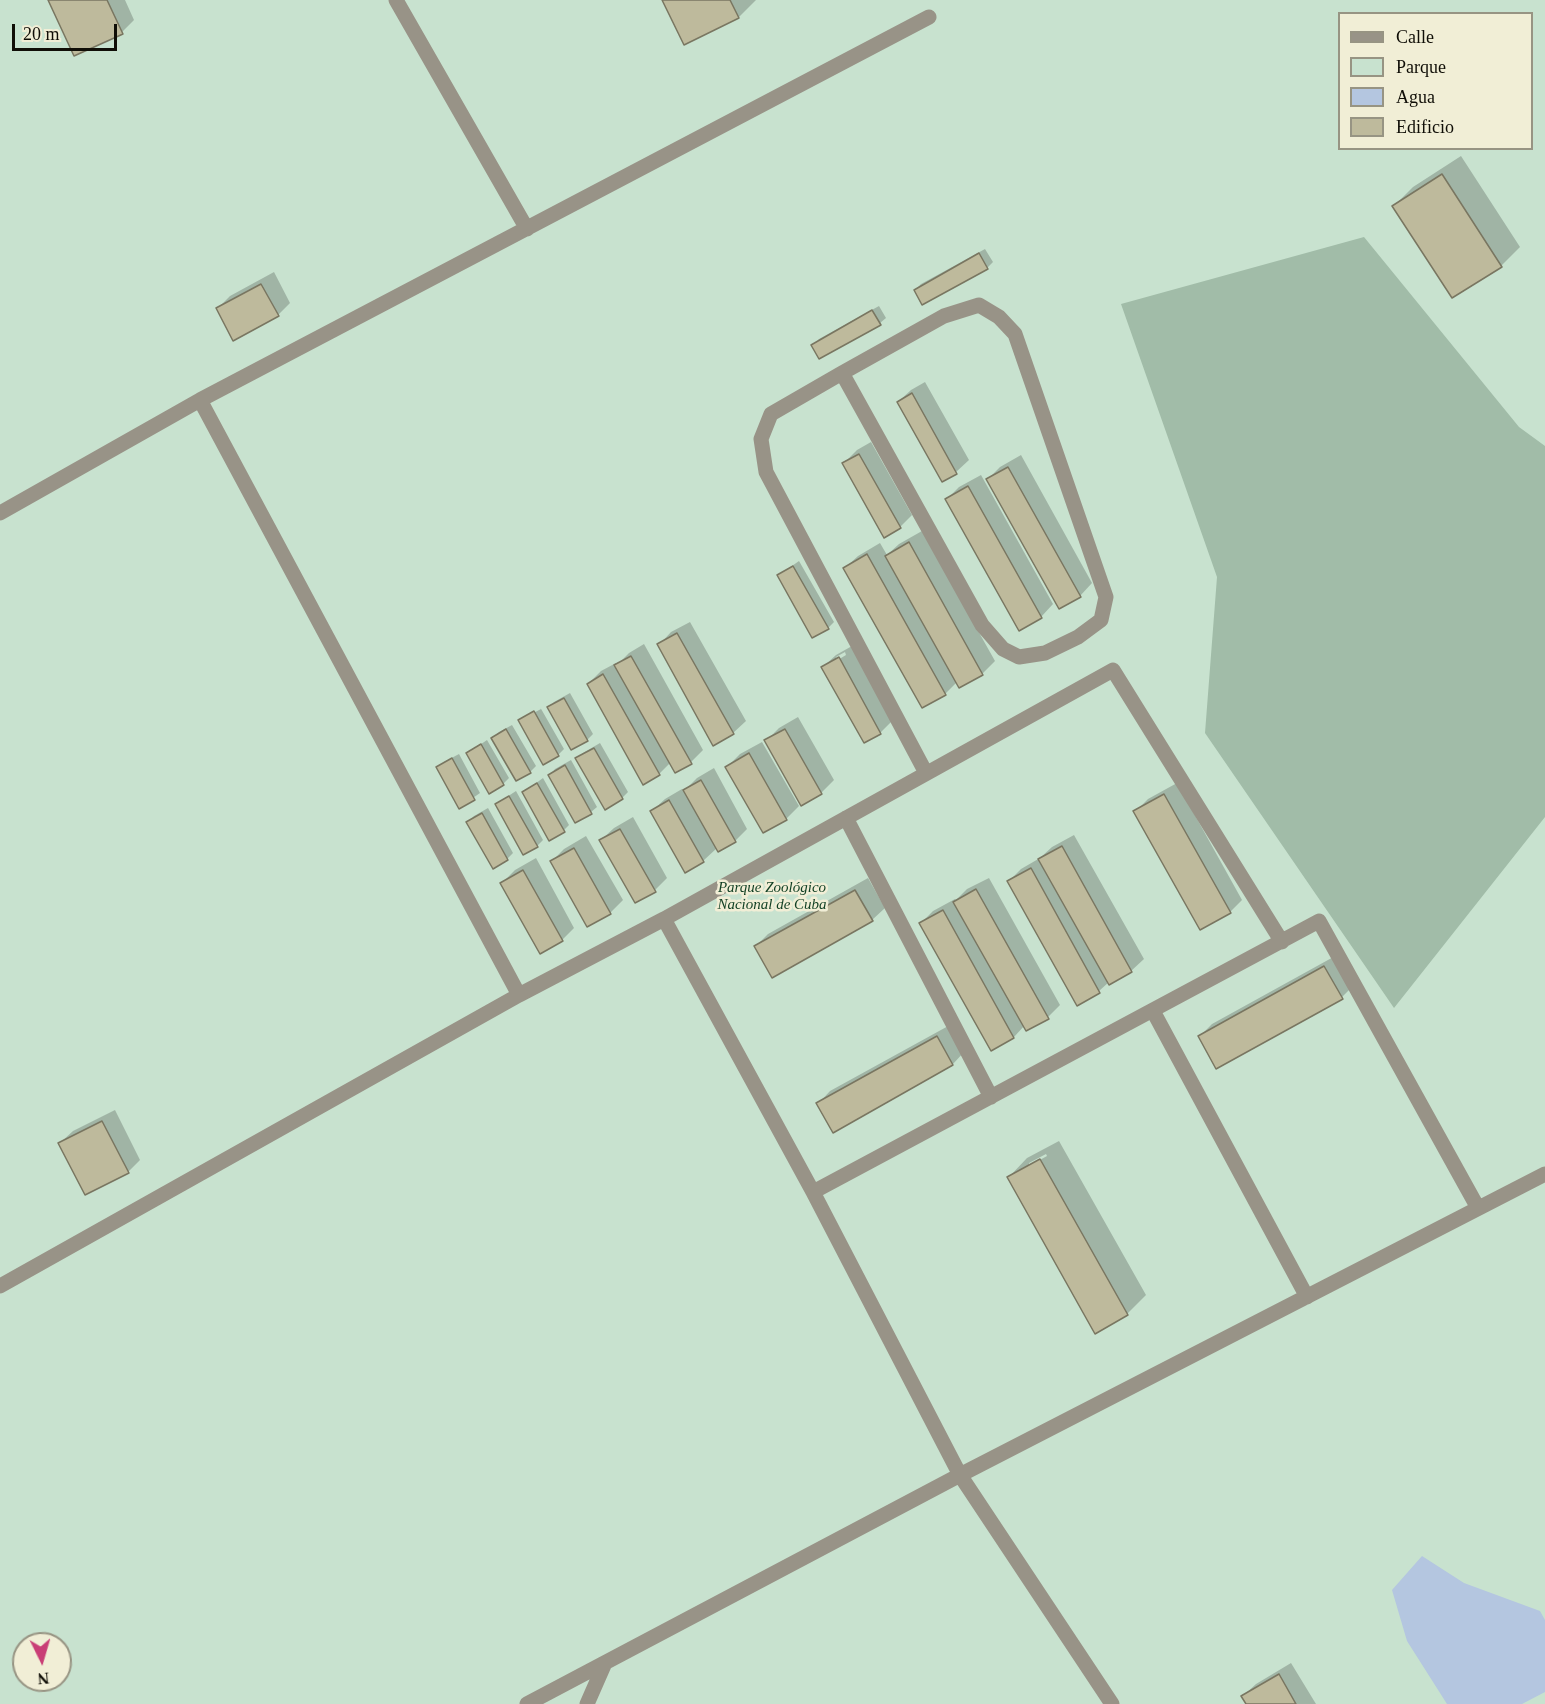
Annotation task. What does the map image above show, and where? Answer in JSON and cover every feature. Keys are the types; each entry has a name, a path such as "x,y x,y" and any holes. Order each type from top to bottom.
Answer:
{"street":[{"path":"396,0 527,228"},
{"path":"0,513 200,400 929,17"},
{"path":"842,373 982,625 1003,649 1019,657 1045,653 1078,637 1101,620 1106,597 1015,334 999,317 979,305 944,316 842,373 771,414 761,439 766,472 926,773"},
{"path":"200,400 519,995"},
{"path":"0,1286 519,995 664,919 1113,670 1282,942"},
{"path":"846,818 991,1097"},
{"path":"664,919 813,1192 960,1475 1112,1704"},
{"path":"813,1192 1320,921 1478,1208"},
{"path":"1153,1011 1307,1296"},
{"path":"527,1704 960,1475 1545,1174"},
{"path":"587,1704 605,1663"}],"green space":[{"name":"Parque Zoológico Nacional de Cuba","path":"0,0 1545,0 1545,1704 0,1704"},
{"path":"1364,237 1519,427 1545,446 1545,817 1394,1008 1205,733 1217,577 1121,304"}],"water":[{"path":"1422,1556 1464,1583 1540,1611 1545,1620 1545,1692 1522,1704 1447,1704 1407,1641 1392,1590"}],"building":[{"path":"48,0 107,0 123,34 74,56"},
{"path":"662,0 730,0 739,18 684,45"},
{"path":"1442,174 1502,267 1452,298 1392,206"},
{"path":"979,253 988,269 922,305 914,290"},
{"path":"261,284 279,316 233,341 216,308"},
{"path":"872,310 881,325 819,359 811,345"},
{"path":"912,393 957,474 942,482 897,402"},
{"path":"859,454 901,528 884,538 842,463"},
{"path":"1008,467 1081,597 1059,609 986,479"},
{"path":"968,486 1042,618 1019,631 945,499"},
{"path":"909,542 983,675 959,688 885,556"},
{"path":"867,554 946,695 922,708 843,568"},
{"path":"793,566 829,629 812,638 777,575"},
{"path":"677,633 734,734 713,746 657,644"},
{"path":"631,656 692,764 675,773 614,665"},
{"path":"839,657 881,734 864,743 821,667"},
{"path":"603,674 660,775 643,785 587,684"},
{"path":"564,698 588,741 571,750 547,707"},
{"path":"534,711 559,756 543,765 518,720"},
{"path":"506,729 531,773 516,781 491,738"},
{"path":"785,729 822,794 801,806 764,740"},
{"path":"481,744 504,785 489,794 466,753"},
{"path":"594,748 623,799 605,810 575,758"},
{"path":"749,753 787,820 763,833 725,767"},
{"path":"452,758 475,800 459,809 436,767"},
{"path":"565,765 592,814 575,823 548,775"},
{"path":"701,780 736,842 718,852 683,790"},
{"path":"537,783 565,832 549,841 522,792"},
{"path":"1164,794 1231,913 1200,930 1133,811"},
{"path":"509,796 538,847 523,855 495,804"},
{"path":"669,800 704,862 685,873 650,811"},
{"path":"482,813 508,860 493,869 466,822"},
{"path":"620,829 656,892 635,903 599,840"},
{"path":"1062,846 1132,972 1109,985 1038,859"},
{"path":"574,848 611,914 587,927 550,861"},
{"path":"1031,868 1100,993 1077,1006 1007,881"},
{"path":"523,870 563,941 540,954 500,883"},
{"path":"976,889 1049,1019 1026,1031 953,902"},
{"path":"855,890 873,921 772,978 754,946"},
{"path":"943,910 1014,1038 991,1051 919,923"},
{"path":"1324,966 1343,999 1216,1069 1198,1036"},
{"path":"937,1036 953,1065 833,1133 816,1103"},
{"path":"102,1121 129,1173 85,1195 58,1143"},
{"path":"1040,1159 1128,1315 1095,1334 1007,1177"},
{"path":"1279,1674 1296,1704 1246,1704 1241,1696"}]}
